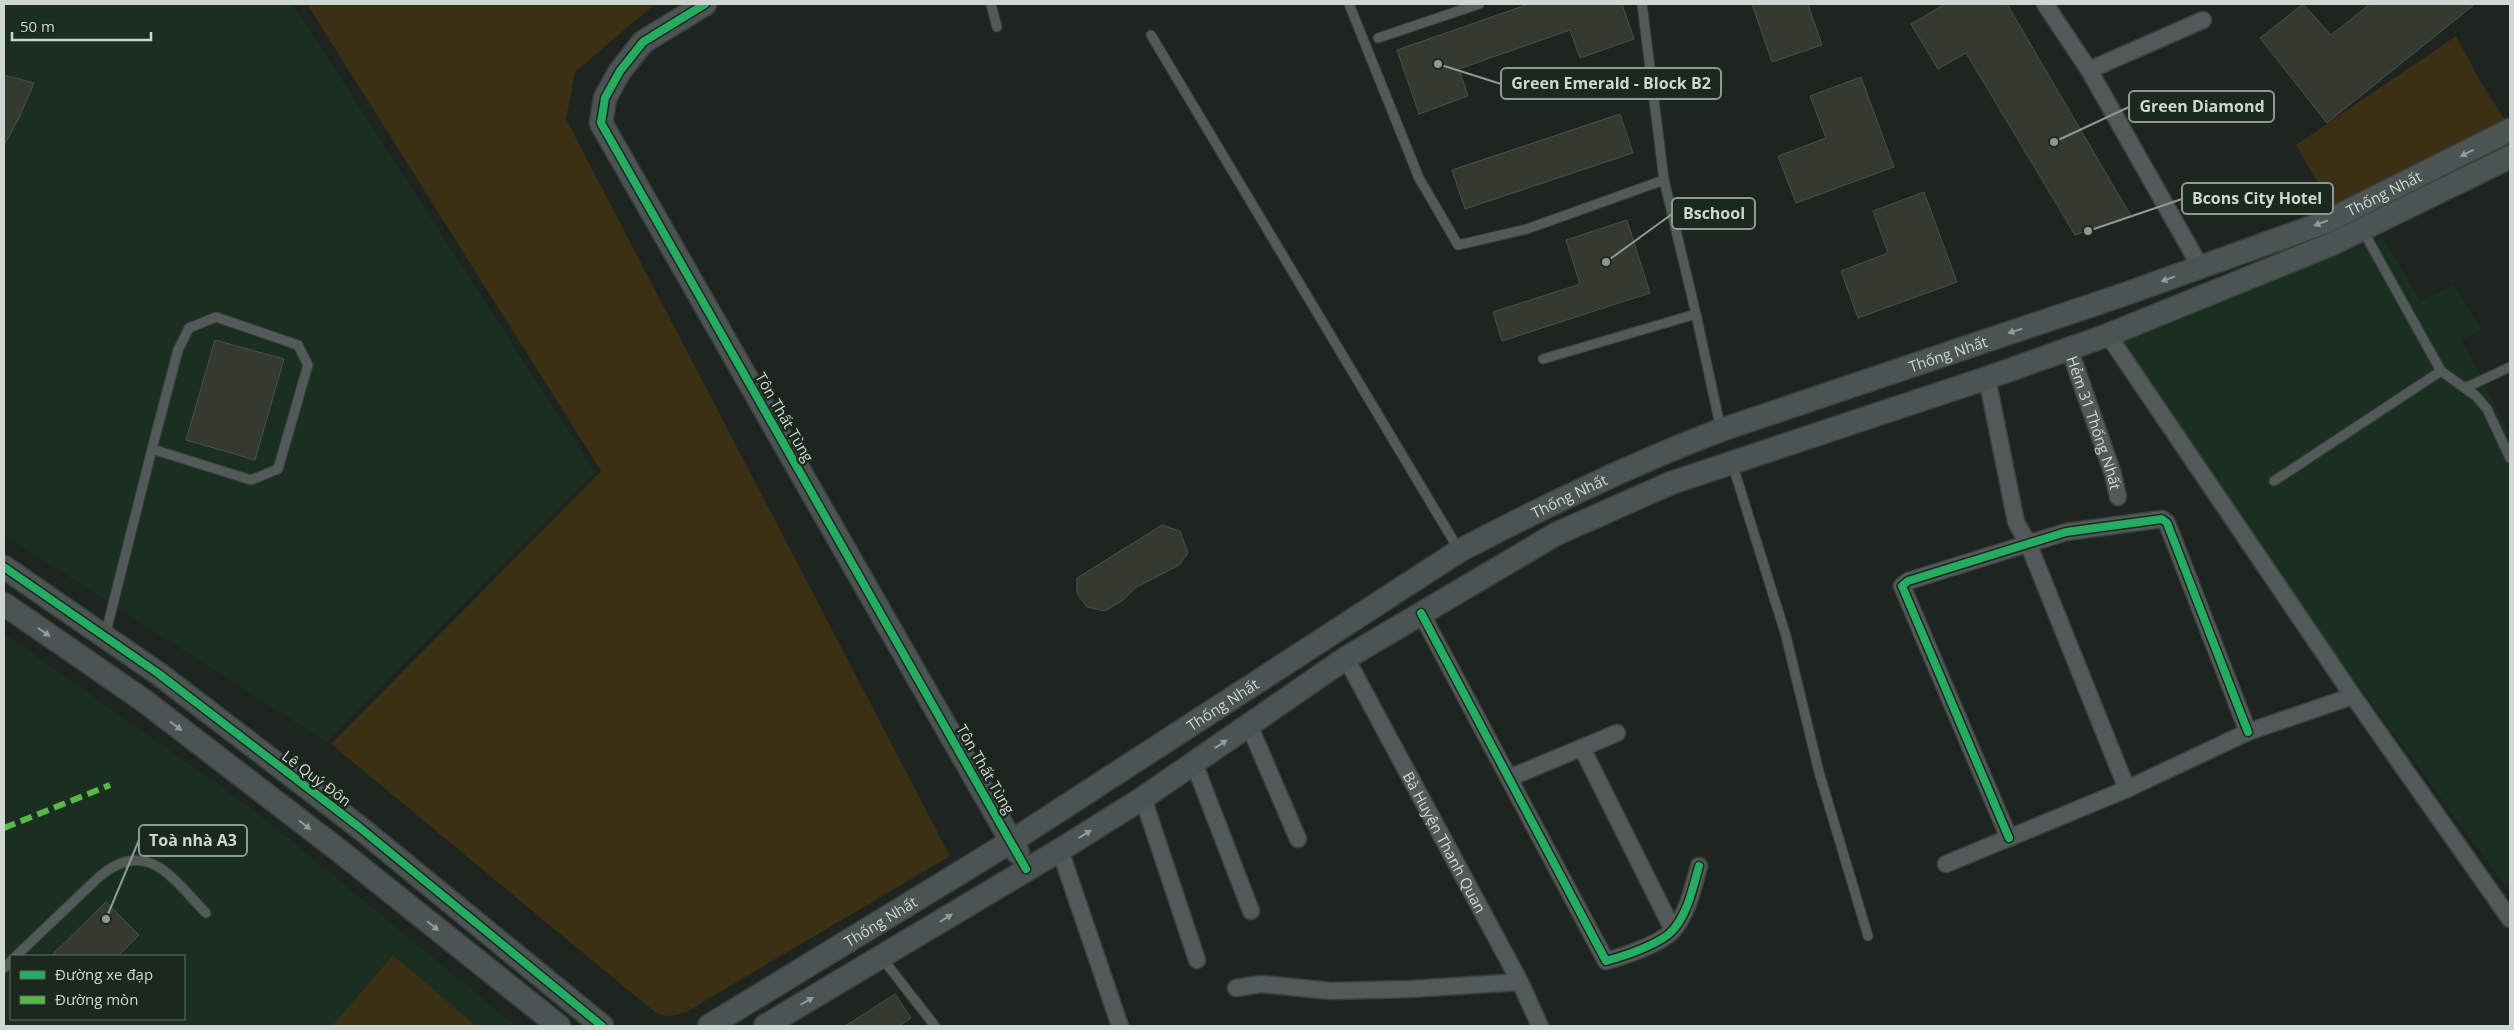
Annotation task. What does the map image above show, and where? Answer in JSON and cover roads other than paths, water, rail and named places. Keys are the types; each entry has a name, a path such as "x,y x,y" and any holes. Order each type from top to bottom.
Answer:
{"main road":[{"name":"Tôn Thất Tùng","path":"705,4 643,42 620,71 605,98 602,123 1012,841 1026,869"},
{"name":"Thống Nhất","path":"709,1026 1012,841 1459,550 1530,514 1661,452 2200,268 2326,222 2510,130"},
{"name":"Thống Nhất","path":"774,1024 1143,798 1346,658 1556,534 1671,483 1988,378 2108,335 2362,229 2510,157"},
{"path":"2057,317 2069,348"},
{"name":"Lê Quý Đôn","path":"4,567 159,674 359,827 602,1026"},
{"path":"4,604 143,700 341,852 558,1026"},
{"path":"143,700 159,674"},
{"path":"341,852 359,827"}],"street":[{"path":"2045,4 2088,70 2200,268"},
{"path":"2088,70 2203,20"},
{"path":"2108,335 2353,696 2510,919"},
{"name":"Hẻm 31 Thống Nhất","path":"2069,348 2112,474 2118,498"},
{"path":"1988,378 2016,522 2028,543 2127,789"},
{"path":"2009,838 1902,586 1908,581 2066,532 2162,519 2167,523 2248,732"},
{"path":"1421,613 1606,961 1624,956 1673,930 1682,915 1700,866"},
{"name":"Bà Huyện Thanh Quan","path":"1346,658 1520,982 1540,1026"},
{"path":"1946,864 2127,789 2248,732 2353,696"},
{"path":"1249,725 1298,840"},
{"path":"1509,778 1617,733"},
{"path":"1582,748 1673,930"},
{"path":"1194,763 1251,911"},
{"path":"1143,798 1197,960"},
{"path":"1060,850 1120,1026"},
{"path":"1236,988 1261,984 1331,991 1411,989 1520,982"}],"lane":[{"path":"991,4 997,27"},
{"path":"1349,4 1419,178 1458,245 1527,229 1664,180"},
{"path":"1378,38 1479,4"},
{"path":"1642,4 1664,180 1721,430"},
{"path":"1151,35 1459,550"},
{"path":"2362,229 2441,371 2476,396 2487,409 2510,458"},
{"path":"1543,358 1696,314"},
{"path":"105,636 152,449 178,350 189,328 216,318 298,345 308,365 278,469 251,480 152,449"},
{"path":"2465,388 2510,367"},
{"path":"2274,482 2441,371"},
{"path":"1732,462 1786,636 1819,772 1868,936"},
{"path":"17,955 98,877 109,868 125,861 142,860 158,866 206,913"},
{"path":"882,958 936,1026"}],"place":[{"name":"Green Emerald - Block B2","path":"1438,64"},
{"name":"Green Diamond","path":"2054,142"},
{"name":"Bcons City Hotel","path":"2088,231"},
{"name":"Bschool","path":"1606,262"},
{"name":"Toà nhà A3","path":"106,919"}]}
